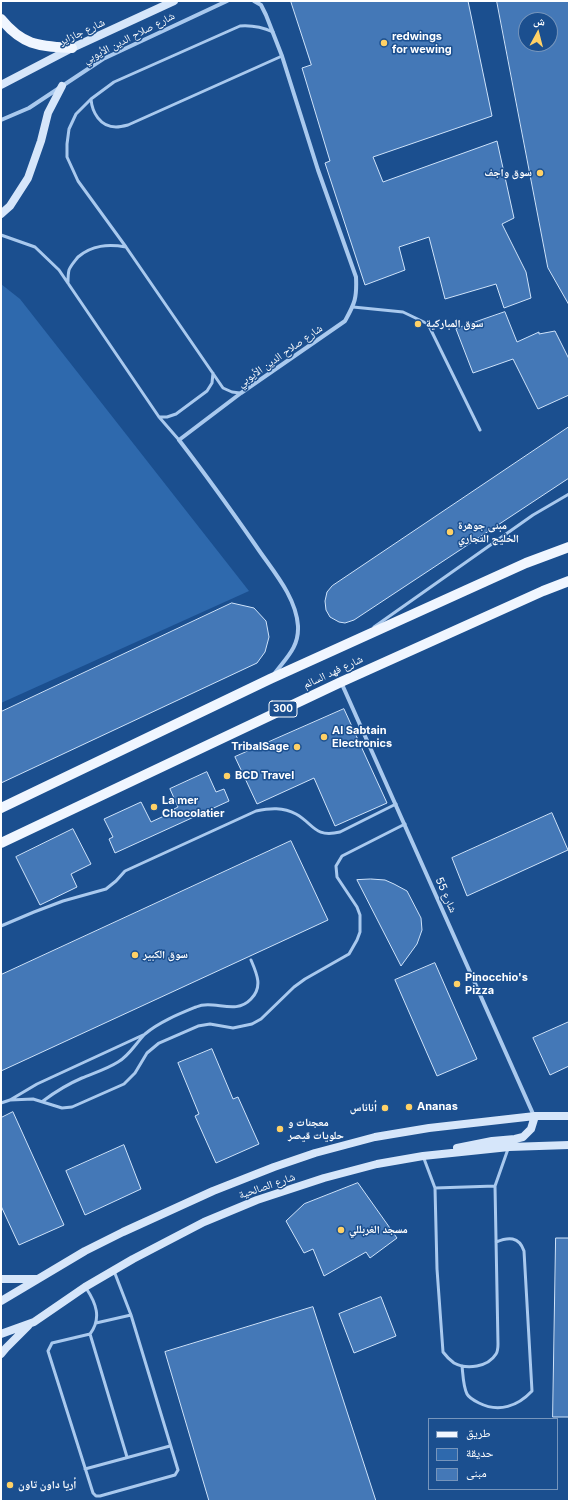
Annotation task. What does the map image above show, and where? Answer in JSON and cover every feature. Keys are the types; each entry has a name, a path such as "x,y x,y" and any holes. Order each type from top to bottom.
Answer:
{"main road":[{"path":"1,19 14,34 28,42 49,47 72,48"},
{"name":"شارع فهد السالم","path":"1,808 270,679 526,563 569,547"},
{"name":"شارع فهد السالم","path":"1,843 341,682 543,591 569,581"}],"street":[{"name":"شارع جازاير","path":"1,85 72,48 174,1"},
{"name":"شارع صلاح الدين الأيوبي","path":"1,120 29,108 103,59 226,1"},
{"name":"شارع صلاح الدين الأيوبي","path":"179,440 241,393 345,321 353,307 357,293 356,277 318,170 282,56 261,5 254,1"},
{"path":"1,214 10,206 28,178 48,113 62,86"},
{"path":"179,440 214,484 287,591 296,612 298,627 295,648 270,679"},
{"name":"شارع 55","path":"341,682 534,1116"},
{"path":"423,1156 492,1141 523,1137 533,1126 534,1116"},
{"name":"شارع الصالحية","path":"1,1301 85,1251 213,1190 274,1166 375,1137 429,1128 534,1116 569,1116"},
{"name":"شارع الصالحية","path":"1,1334 34,1322 85,1286 113,1269 204,1222 258,1200 324,1178 377,1164 423,1156 509,1147 569,1145"},
{"path":"1,1279 40,1279"},
{"path":"1,1354 34,1322"}],"lane":[{"path":"241,393 232,392 223,388 126,247 78,181 67,157 67,144 69,129 76,114 91,99 114,82 240,26 252,25 265,28 273,32"},
{"path":"91,99 91,106 95,116 103,124 115,127 128,125 282,56"},
{"path":"1,235 35,247 59,270 159,417 179,440"},
{"path":"68,283 69,270 74,262 83,253 96,246 112,244 126,247"},
{"path":"353,307 403,312 428,324 480,430"},
{"path":"159,417 167,417 176,414 207,391 212,383 213,373"},
{"path":"355,641 533,515 569,494"},
{"path":"1,926 34,912 106,889 125,871 256,811 266,808 287,810 297,814 320,832 333,834 340,832 396,804"},
{"path":"1,1103 23,1098 42,1101 67,1109 124,1084 135,1073 143,1059 159,1043 198,1026 210,1024 233,1028 252,1024 261,1020 304,979 349,954 357,940 360,932 360,915 357,907 337,877 336,872 338,861 346,853 405,824"},
{"path":"42,1101 70,1084 120,1061 146,1033 154,1027 198,1006 211,1004 234,1007 246,1004 258,988 258,980 251,960"},
{"path":"10,1100 37,1084 146,1033"},
{"path":"423,1156 435,1188 437,1269 443,1352 448,1358 462,1366 472,1367 481,1365 490,1360 497,1353 495,1186 509,1147"},
{"path":"435,1188 495,1186"},
{"path":"462,1366 467,1394 475,1401 485,1406 506,1408 525,1399 532,1391 523,1246 515,1239 506,1238 496,1242"},
{"path":"90,1334 52,1343 48,1351 93,1493 96,1496 100,1496 176,1474 178,1470 130,1315 113,1269"},
{"path":"85,1286 96,1307 96,1323 90,1334 127,1457"},
{"path":"96,1323 130,1315"},
{"path":"85,1469 170,1446"}],"green space":[{"path":"1,284 20,299 249,591 1,703"}],"building":[{"path":"291,1 468,1 492,116 373,157 383,182 497,141 514,218 502,224 526,272 531,298 504,308 496,284 445,299 429,237 399,247 405,270 365,285 325,163 330,161 302,68 311,65"},
{"path":"497,1 569,1 569,305 548,268"},
{"path":"505,312 517,342 539,332 539,334 555,331 569,359 569,395 538,409 513,359 473,373 456,329"},
{"name":"مبنى جوهرة الخليج التجاري","path":"569,427 569,478 354,620 345,623 339,622 330,617 326,610 325,601 327,592 332,586"},
{"path":"232,603 254,608 266,621 269,637 265,652 257,663 1,783 1,712"},
{"path":"344,709 387,803 335,826 314,778 257,804 235,757"},
{"path":"207,772 216,792 224,789 229,801 115,853 109,839 113,837 104,819 141,802 151,822 175,811 174,809 178,807 170,789"},
{"path":"552,813 568,850 467,896 452,858"},
{"path":"73,829 91,864 71,874 77,887 40,905 16,857"},
{"path":"291,841 328,920 1,1071 1,975"},
{"path":"357,880 385,880 407,891 421,918 422,930 417,944 401,966"},
{"path":"435,963 477,1059 437,1076 395,980"},
{"path":"569,1022 569,1066 550,1075 533,1038"},
{"path":"212,1049 233,1099 238,1097 259,1144 216,1163 195,1116 199,1114 178,1063"},
{"path":"13,1112 64,1225 19,1245 1,1206 1,1118"},
{"path":"124,1145 141,1189 85,1215 66,1171"},
{"name":"مسجد الغربللي","path":"358,1183 397,1238 370,1258 366,1252 324,1276 313,1249 304,1253 286,1221 304,1204"},
{"path":"556,1238 569,1238 569,1417 553,1417"},
{"path":"381,1297 396,1336 354,1353 339,1314"},
{"path":"313,1307 376,1501 209,1501 165,1352"}],"place":[{"name":"redwings for wewing","path":"384,43"},
{"name":"سوق واجف","path":"540,173"},
{"name":"سوق المباركية","path":"418,324"},
{"name":"مبنى جوهرة الخليج التجاري","path":"450,532"},
{"name":"Al Sabtain Electronics","path":"324,737"},
{"name":"TribalSage","path":"297,747"},
{"name":"BCD Travel","path":"227,776"},
{"name":"La mer Chocolatier","path":"154,807"},
{"name":"سوق الكبير","path":"135,955"},
{"name":"Pinocchio's Pizza","path":"457,984"},
{"name":"Ananas","path":"409,1107"},
{"name":"أناناس","path":"385,1108"},
{"name":"معجنات و حلويات قيصر","path":"280,1129"},
{"name":"مسجد الغربللي","path":"341,1230"},
{"name":"أريا داون تاون","path":"10,1485"}]}
